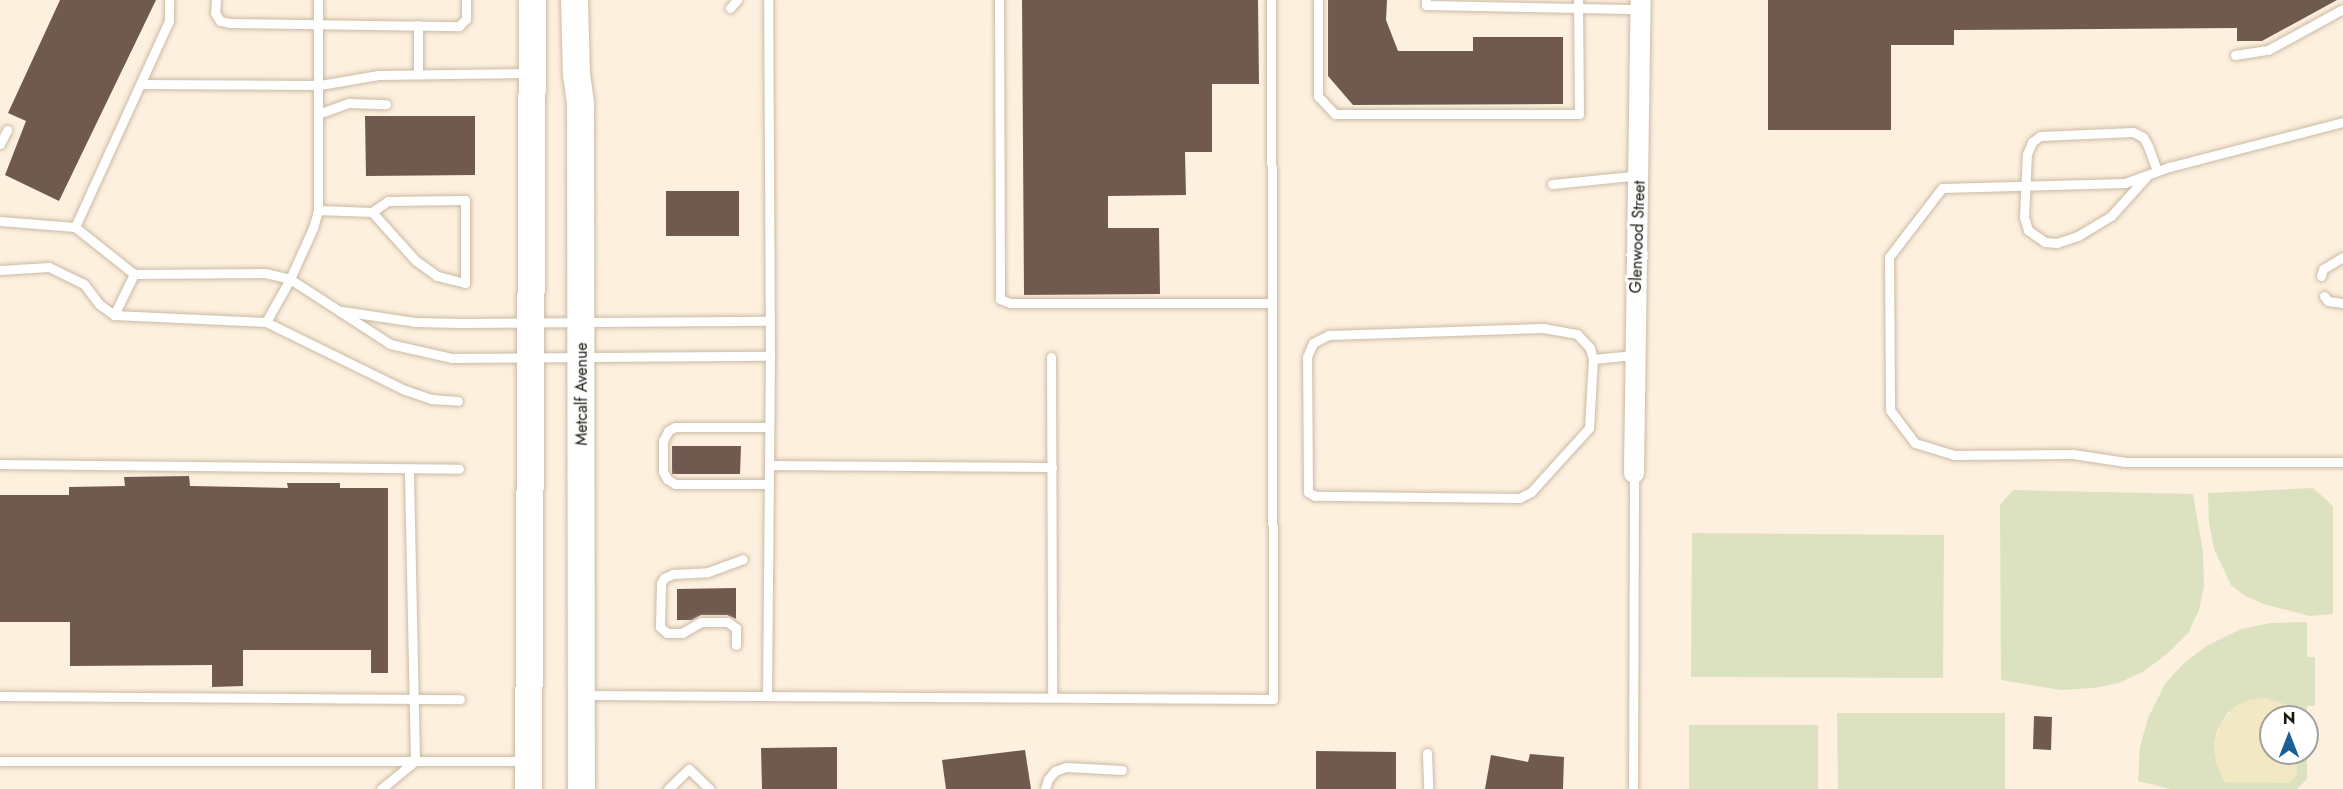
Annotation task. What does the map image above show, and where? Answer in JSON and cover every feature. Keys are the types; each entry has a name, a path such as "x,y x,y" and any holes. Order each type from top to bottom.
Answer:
{"main road":[{"path":"528,789 528,360 532,0"},
{"name":"Metcalf Avenue","path":"574,0 576,74 580,104 582,323 581,789"}],"street":[{"name":"Glenwood Street","path":"1634,473 1641,4"}],"lane":[{"path":"75,227 169,21 169,0"},
{"path":"216,0 215,13 220,21 230,23 459,26 466,19 466,0"},
{"path":"266,322 290,279 313,228 318,210 320,85 318,0"},
{"path":"730,8 737,0"},
{"path":"767,696 770,356 768,0"},
{"path":"999,0 1000,299 1010,303 1272,303"},
{"path":"581,695 1273,699 1270,0"},
{"path":"1318,0 1318,96 1335,114 1579,114 1578,4"},
{"path":"1426,0 1426,5 1641,4"},
{"path":"2235,55 2268,50 2343,9"},
{"path":"418,25 418,74"},
{"path":"141,84 320,85 378,75 531,73"},
{"path":"318,114 349,103 386,104"},
{"path":"2343,122 2152,173 2125,183 1942,188 1889,257 1890,410 1915,443 1954,455 2073,454 2125,462 2343,462"},
{"path":"0,144 7,130"},
{"path":"2133,132 2143,137 2152,173 2111,216 2078,236 2057,243 2045,242 2028,230 2024,217 2027,154 2032,142 2040,136 2133,132"},
{"path":"1552,184 1640,174"},
{"path":"318,210 372,212 388,201 465,201 465,283 436,276 416,261 372,212"},
{"path":"0,221 75,227 134,274 265,273 290,279 390,344 452,358 528,360 770,356"},
{"path":"2321,276 2323,269 2343,257"},
{"path":"0,270 49,267 84,284 99,304 114,315 266,322 405,390 431,399 458,401"},
{"path":"114,315 134,274"},
{"path":"2324,296 2328,301 2343,303"},
{"path":"339,310 416,322 529,324 770,321"},
{"path":"1543,328 1577,334 1590,348 1593,359 1589,428 1531,492 1519,498 1315,496 1308,492 1307,357 1313,343 1329,335 1543,328"},
{"path":"1593,359 1634,355"},
{"path":"1051,357 1053,697"},
{"path":"769,427 675,428 668,431 663,441 663,471 667,479 675,483 769,484"},
{"path":"0,464 459,469"},
{"path":"769,465 1052,467"},
{"path":"385,788 415,761 409,469"},
{"path":"1633,789 1634,473"},
{"path":"736,645 736,628 727,622 701,622 682,633 667,633 660,627 661,583 664,578 673,574 708,572 743,559"},
{"path":"0,696 460,699"},
{"path":"1427,753 1428,789"},
{"path":"0,761 528,761"},
{"path":"1045,789 1048,778 1055,771 1066,767 1122,770"},
{"path":"668,789 689,769 710,789"}],"green space":[{"path":"2313,488 2333,506 2333,614 2309,616 2264,604 2245,596 2231,585 2214,549 2209,523 2208,493"},
{"path":"2013,490 2193,494 2203,552 2204,586 2199,610 2188,633 2167,654 2144,671 2119,683 2095,688 2061,690 2001,680 2000,505"},
{"path":"1692,533 1944,535 1943,678 1691,677"},
{"path":"2307,622 2307,657 2315,657 2315,705 2259,705 2259,708 2228,712 2217,731 2214,746 2217,764 2297,775 2297,765 2307,765 2307,779 2297,789 2170,789 2138,781 2140,747 2148,718 2165,684 2182,665 2206,646 2241,629 2271,623"},
{"path":"1837,713 2005,713 2005,789 1838,789"},
{"path":"1689,725 1818,725 1818,789 1689,789"}],"sand":[{"path":"2264,698 2286,705 2259,705 2259,765 2297,765 2297,775 2289,783 2224,782 2217,764 2214,746 2220,725 2234,707 2248,700"}],"building":[{"path":"60,0 156,0 59,201 5,175 26,121 8,113"},
{"path":"1022,0 1258,0 1259,84 1212,84 1212,152 1185,152 1186,195 1108,196 1108,228 1159,228 1160,294 1024,295"},
{"path":"1328,0 1387,0 1386,20 1398,51 1473,51 1473,37 1563,37 1563,104 1353,105 1328,76"},
{"path":"1768,0 2337,0 2262,41 2237,41 2237,28 1954,30 1954,45 1891,45 1891,130 1768,130"},
{"path":"365,116 475,116 475,175 366,176"},
{"path":"666,191 739,191 739,236 666,236"},
{"path":"672,446 741,446 740,474 672,474"},
{"path":"189,476 190,486 288,488 287,483 340,483 340,488 388,488 388,673 371,673 371,650 243,650 243,686 212,687 212,665 70,666 70,622 0,622 0,495 69,495 69,487 125,486 124,477"},
{"path":"736,588 736,619 727,615 701,615 692,620 677,620 677,589"},
{"path":"2034,716 2052,717 2051,750 2033,749"},
{"path":"837,747 837,789 762,789 761,748"},
{"path":"1025,750 1031,789 946,789 942,760"},
{"path":"1316,751 1396,752 1396,789 1316,789"},
{"path":"1530,754 1564,757 1563,789 1485,789 1491,755 1528,762"}]}
